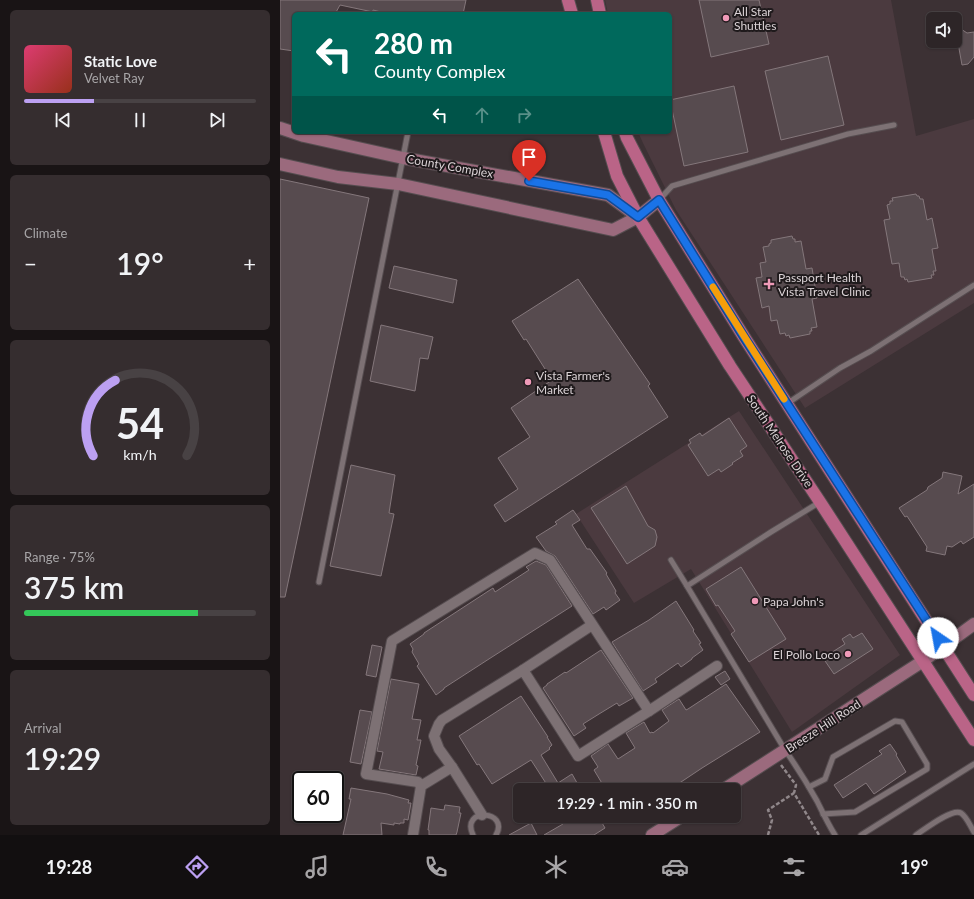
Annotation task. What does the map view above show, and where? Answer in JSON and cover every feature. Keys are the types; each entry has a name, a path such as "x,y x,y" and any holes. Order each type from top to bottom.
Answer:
{"main road":[{"path":"568,0 571,12"},
{"path":"597,0 600,12"},
{"name":"South Melrose Drive","path":"605,134 618,176 638,217 730,366 974,740"},
{"name":"South Melrose Drive","path":"626,134 659,200 787,404 974,695"}],"street":[{"name":"County Complex","path":"280,128 292,132"},
{"name":"County Complex","path":"298,134 403,158 608,195 638,217"},
{"path":"280,164 338,177 398,184 613,230 638,217 659,200"},
{"path":"421,786 418,782 366,774 392,641 535,553 550,560 649,711"},
{"name":"Breeze Hill Road","path":"733,783 923,661 974,624"},
{"path":"482,815 439,749 434,736 439,724 442,720 592,625"},
{"path":"523,670 578,756 716,666"},
{"path":"413,835 421,786 452,767"},
{"path":"652,835 671,823"}],"lane":[{"path":"659,200 672,186 848,134 894,125"},
{"path":"319,582 408,134"},
{"path":"787,404 840,368 871,351 974,285"},
{"path":"687,586 820,502"},
{"path":"671,560 780,753 800,770 835,835"},
{"path":"809,787 825,779 833,757 895,721 902,722 927,764 927,769 855,812 823,814"},
{"path":"861,835 974,764"},
{"path":"916,835 948,814 954,812 959,812 964,816 974,832"},
{"path":"473,835 471,831 472,822 475,818 482,815 487,815 495,819 498,828 496,835"}],"path":[{"path":"768,835 772,820 768,810 794,793 796,785 780,753"},
{"path":"794,793 819,835"}],"shaded area":[{"path":"605,0 891,0 916,136 974,119 974,303 805,408 676,210 639,134 672,134 672,12 608,12"},
{"path":"739,411 900,655 792,732 691,569 634,603 576,514"}],"building":[{"path":"280,0 466,0 463,12 381,12 373,10 373,12 340,5 336,12 292,12 292,51 280,49"},
{"path":"699,0 759,0 769,44 711,57"},
{"path":"962,30 967,33 974,32 974,57 968,64 962,65 959,48 962,48"},
{"path":"828,56 844,125 781,140 765,71"},
{"path":"734,86 748,152 684,166 672,109 672,100"},
{"path":"280,179 369,198 285,597 280,597"},
{"path":"916,194 920,199 923,199 927,220 932,218 938,248 932,249 936,271 933,271 934,275 931,275 932,278 908,282 907,279 905,280 904,277 901,277 899,263 892,264 884,220 890,219 887,205 890,204 890,201 893,201 892,198"},
{"path":"792,236 793,239 795,239 795,242 801,241 806,269 812,268 817,298 812,299 817,327 811,328 812,331 810,331 810,334 790,338 789,335 786,336 785,333 780,334 777,320 771,321 769,306 762,308 756,278 762,277 760,263 766,262 763,247 769,246 771,240"},
{"path":"394,266 457,280 453,303 389,288"},
{"path":"578,279 650,384 648,386 668,417 505,522 494,505 518,489 498,458 530,437 511,408 552,380 526,339 524,340 512,321"},
{"path":"381,325 433,337 428,359 420,358 415,391 370,381"},
{"path":"729,418 747,446 740,451 743,456 732,463 733,464 721,472 719,469 708,476 688,445 691,443 689,440 700,433 702,436"},
{"path":"351,465 395,475 389,513 394,514 381,576 330,566"},
{"path":"943,472 962,476 958,494 974,484 974,537 963,544 961,541 952,547 947,546 945,555 926,551 927,547 907,516 905,517 899,508 927,490 928,487 942,478"},
{"path":"626,486 648,526 655,530 657,537 655,546 627,564 591,508"},
{"path":"573,510 580,520 572,525 587,549 590,549 607,573 606,574 616,591 615,593 620,600 606,610 604,607 593,614 555,556 546,551 536,537 557,524 555,522"},
{"path":"536,561 546,565 572,606 444,688 436,695 417,666 419,664 412,652 413,649 410,644 424,633 493,588 495,592 529,570 526,567"},
{"path":"741,567 786,639 749,662 731,634 735,631 718,605 716,606 706,589"},
{"path":"676,601 694,630 693,631 701,643 699,644 703,650 681,667 678,663 655,679 657,682 643,691 612,642 649,620"},
{"name":"El Pollo Loco","path":"862,633 873,649 834,674 823,658 845,644 842,639 850,634 853,638"},
{"path":"372,645 382,647 376,677 366,675"},
{"path":"601,650 633,698 619,706 617,703 583,724 586,728 574,736 543,688 565,672 566,673"},
{"path":"725,671 730,679 721,685 715,677"},
{"path":"391,679 419,684 412,719 421,720 417,740 421,740 416,765 418,766 416,775 379,769 383,752 377,751"},
{"path":"726,684 760,732 680,783 602,783 594,770 598,767 591,756 608,744 618,759 635,748 626,733 644,722 650,733 653,733 669,721 662,710 679,699 686,710"},
{"path":"521,696 552,745 549,748 550,749 541,755 558,783 546,783 531,760 492,784 479,764 477,765 459,736"},
{"path":"360,710 372,712 361,764 350,762"},
{"path":"890,744 906,772 874,794 866,783 843,798 834,785 882,754 879,751"},
{"path":"572,774 577,783 558,783"},
{"path":"351,788 387,794 409,800 408,803 411,803 408,820 404,819 404,823 394,823 394,825 381,823 382,835 343,835 351,799 349,799"},
{"path":"445,805 460,807 459,813 461,813 456,835 429,835 428,830 431,808 444,810"},
{"path":"531,823 537,835 509,835"},
{"path":"602,823 605,828 594,835 544,835 563,824"}],"slow traffic":[{"path":"713,287 784,399"}],"place":[{"name":"All Star Shuttles","path":"726,18"},
{"name":"Passport Health Vista Travel Clinic","path":"769,284"},
{"name":"Vista Farmer's Market","path":"528,382"},
{"name":"Papa John's","path":"755,601"},
{"name":"El Pollo Loco","path":"848,654"}],"route":[{"path":"529,181 608,195 638,217 659,200 744,337 938,638"}]}
